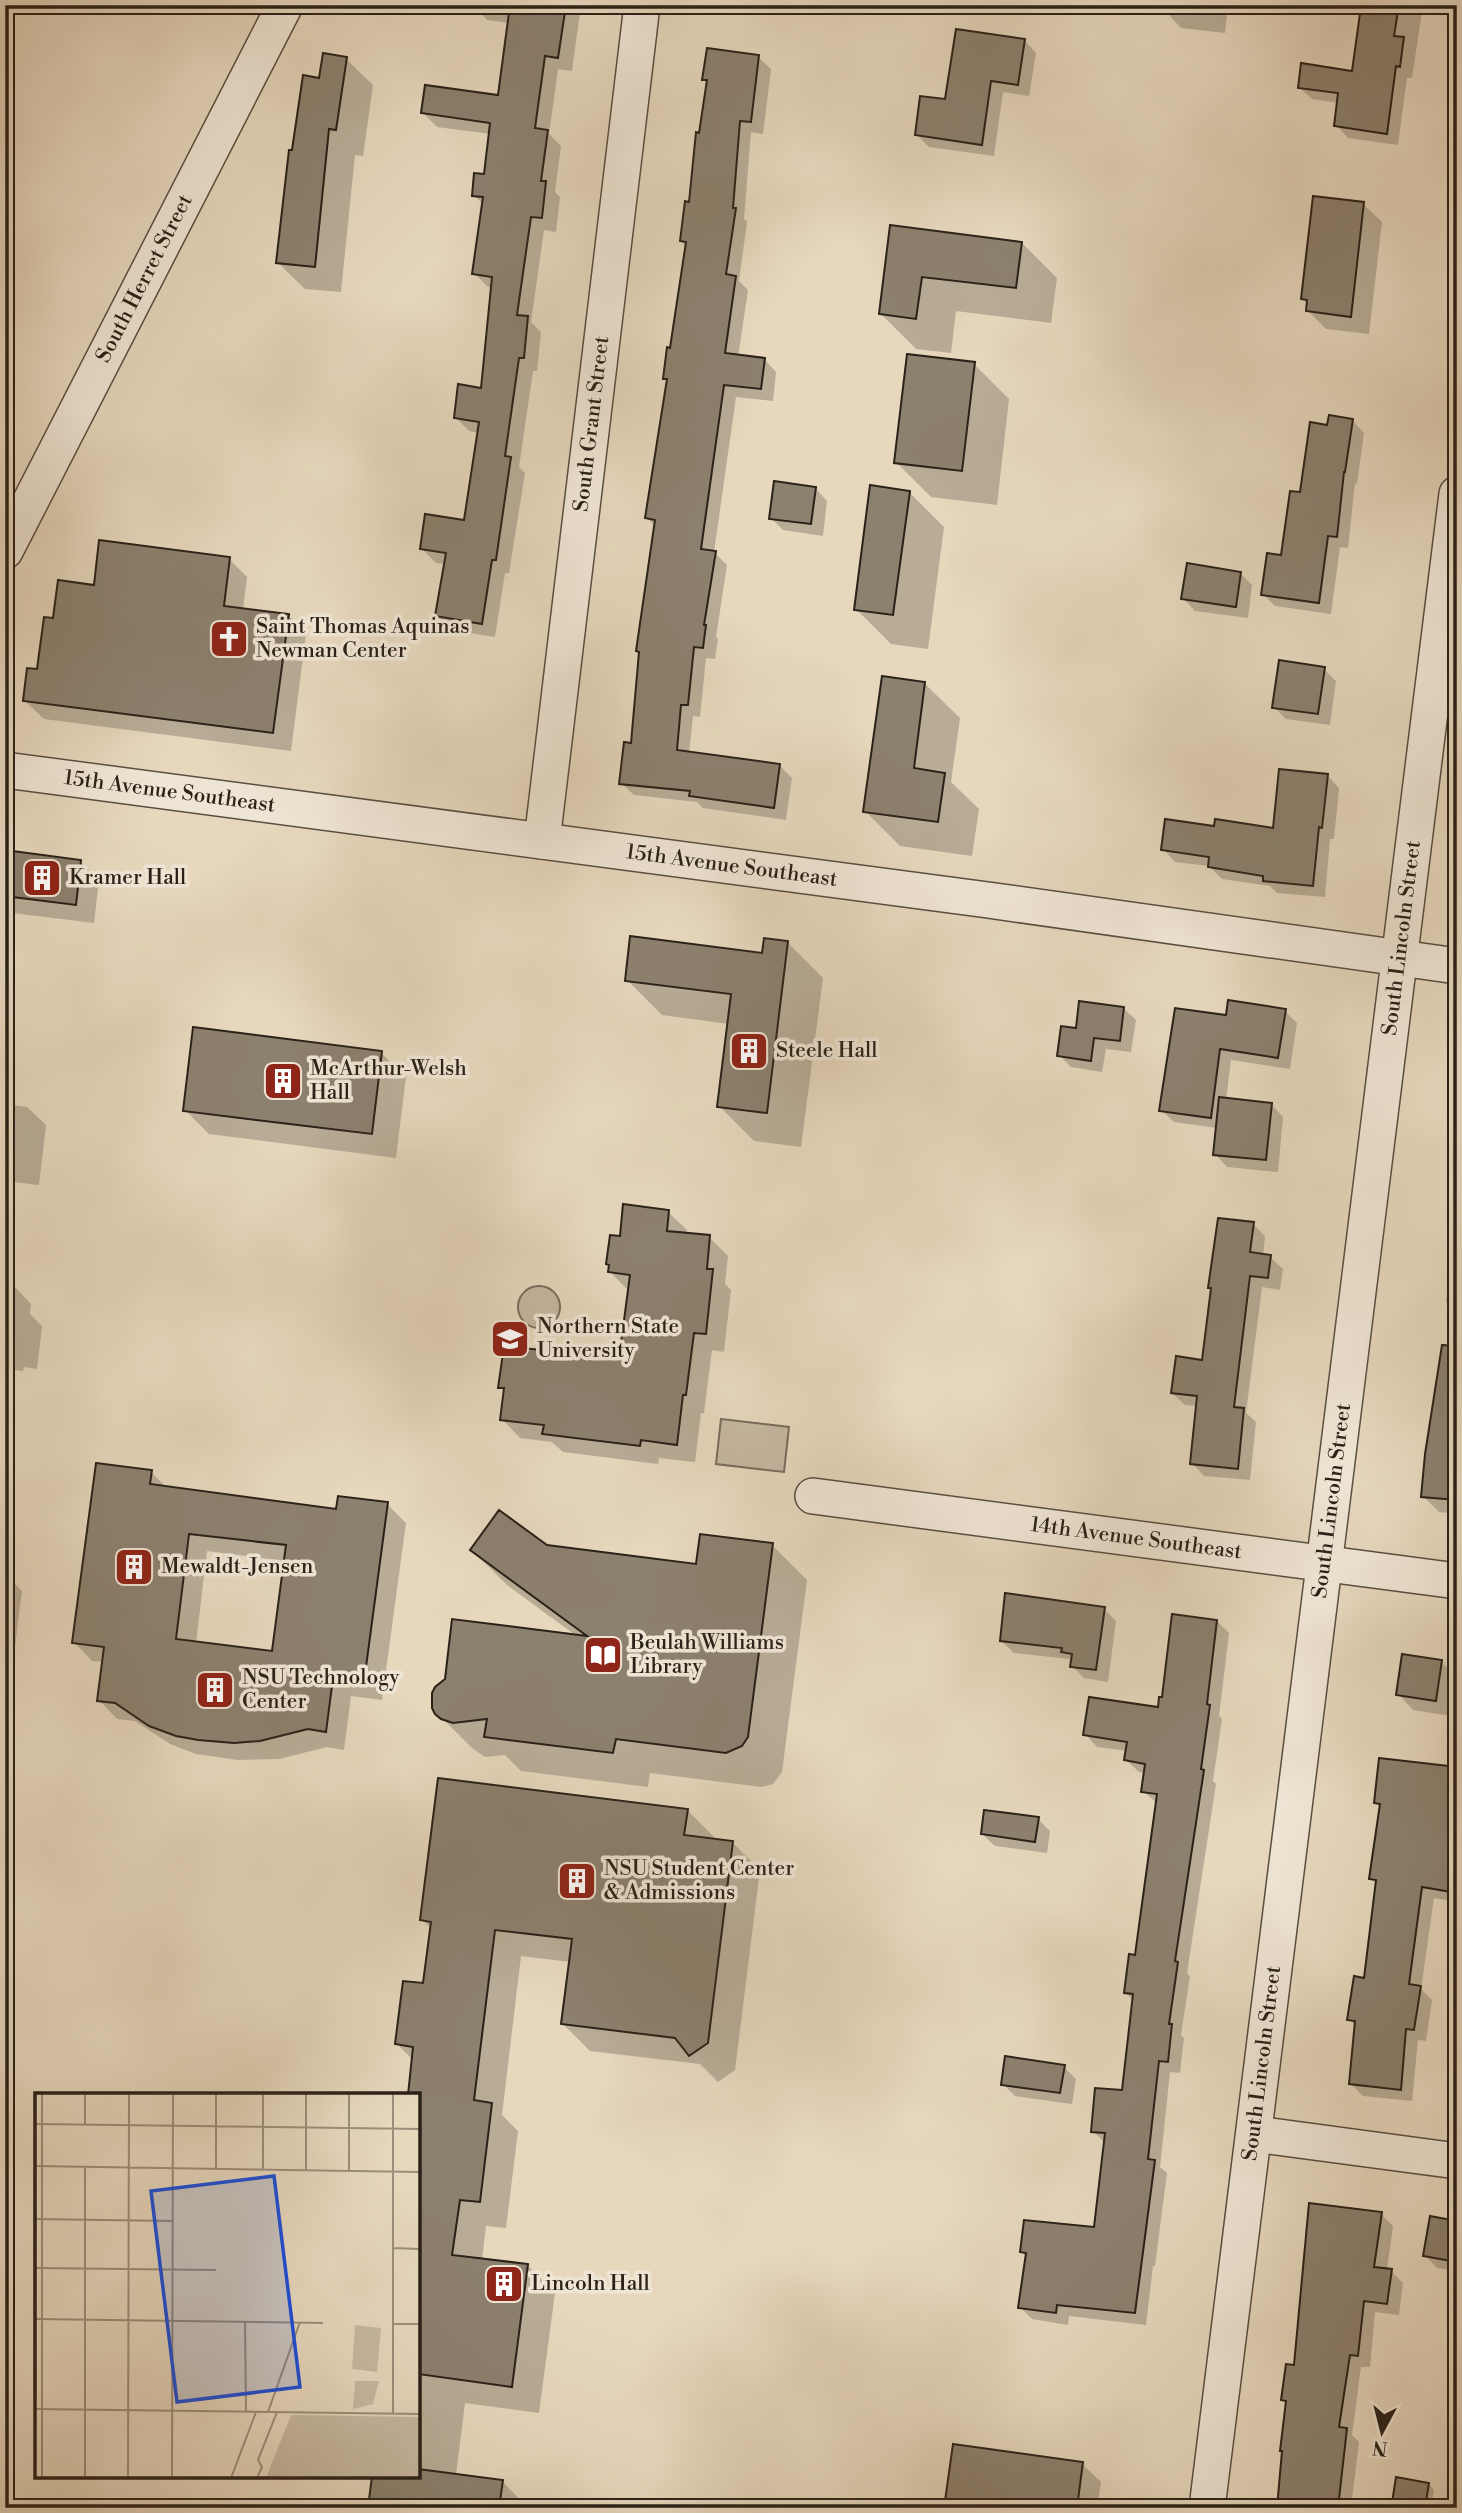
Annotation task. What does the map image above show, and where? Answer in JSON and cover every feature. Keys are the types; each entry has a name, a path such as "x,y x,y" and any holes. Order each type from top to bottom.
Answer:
{"street":[{"name":"South Herret Street","path":"5,551 285,5"},
{"name":"South Grant Street","path":"542,841 642,5"},
{"name":"South Lincoln Street","path":"1207,2508 1457,494"},
{"name":"15th Avenue Southeast","path":"5,770 988,900 1457,966"},
{"name":"14th Avenue Southeast","path":"813,1496 1457,1581"},
{"path":"1255,2134 1457,2161"}],"shaded area":[{"path":"539,1286 554,1292 560,1307 554,1322 539,1328 524,1322 518,1307 524,1292"},
{"path":"721,1419 789,1427 784,1472 716,1464"}],"building":[{"path":"510,5 566,5 558,58 545,56 535,128 548,130 541,181 546,181 542,218 531,217 517,315 528,316 524,358 519,358 505,456 511,457 496,560 492,560 482,624 435,616 446,553 420,549 425,514 464,520 479,422 454,418 458,384 481,388 492,277 472,274 483,197 472,196 474,173 484,174 490,123 421,113 425,85 498,95"},
{"path":"1361,6 1398,11 1394,36 1404,37 1400,67 1396,66 1387,134 1334,126 1338,93 1298,88 1301,63 1352,71"},
{"path":"956,29 1025,39 1018,85 991,81 982,145 915,135 920,96 945,99"},
{"path":"707,48 759,55 751,122 740,121 733,208 736,208 726,274 736,276 725,353 765,358 761,389 724,385 701,549 716,551 703,648 694,647 688,705 681,705 677,750 780,764 774,808 689,796 690,791 619,784 624,742 631,743 639,652 636,651 655,520 645,518 667,379 663,379 667,347 670,348 686,242 680,241 685,201 689,202 696,132 699,133 707,80 702,80"},
{"path":"323,53 347,57 336,130 329,129 315,267 276,263 289,150 292,150 303,75 319,78"},
{"path":"1313,196 1364,202 1351,317 1306,311 1307,300 1301,299"},
{"path":"890,225 1022,242 1016,288 922,277 916,319 879,314"},
{"path":"907,354 975,362 962,471 894,463"},
{"path":"1329,415 1353,419 1337,537 1328,536 1319,603 1261,595 1267,553 1281,555 1290,491 1300,492 1310,422 1327,425"},
{"path":"774,481 816,487 811,524 769,519"},
{"path":"870,485 910,491 893,615 854,610"},
{"name":"Saint Thomas Aquinas Newman Center","path":"99,540 230,557 224,606 289,614 273,733 23,701 27,668 37,669 44,617 53,618 58,580 94,585"},
{"path":"1187,563 1241,572 1236,607 1181,599"},
{"path":"1279,660 1325,667 1318,714 1272,708"},
{"path":"882,676 925,682 914,768 945,773 938,822 863,812"},
{"path":"1279,769 1328,774 1313,886 1263,881 1263,876 1208,867 1209,857 1161,850 1165,819 1214,826 1215,819 1273,828"},
{"name":"Kramer Hall","path":"5,850 81,860 76,905 5,896"},
{"name":"Steele Hall","path":"630,936 762,953 764,938 788,941 767,1113 717,1107 731,994 625,981"},
{"path":"1228,1000 1286,1009 1278,1058 1220,1049 1211,1118 1159,1111 1175,1008 1226,1015"},
{"path":"1079,1001 1124,1007 1120,1041 1094,1038 1091,1061 1057,1056 1061,1026 1076,1028"},
{"name":"McArthur-Welsh Hall","path":"193,1027 382,1051 372,1134 183,1111"},
{"path":"1219,1097 1272,1103 1266,1160 1213,1155"},
{"path":"623,1204 669,1210 667,1231 710,1235 707,1269 713,1269 706,1334 694,1333 677,1445 641,1440 640,1446 542,1434 544,1425 500,1420 504,1388 498,1388 504,1346 619,1358 630,1275 608,1272 609,1265 606,1264 610,1235 620,1236"},
{"path":"1218,1218 1254,1222 1250,1252 1271,1255 1268,1278 1250,1276 1234,1407 1244,1408 1238,1469 1190,1464 1197,1396 1171,1393 1176,1356 1202,1360"},
{"path":"1442,1345 1457,1346 1457,1500 1421,1497"},
{"name":"Mewaldt-Jensen","path":"96,1463 152,1470 150,1484 336,1509 338,1496 388,1502 364,1682 333,1678 326,1732 308,1729 260,1741 234,1743 176,1736 149,1726 115,1703 97,1701 104,1647 72,1643","holes":["189,1534 286,1545 272,1651 176,1639"]},
{"name":"Beulah Williams Library","path":"499,1510 547,1545 696,1564 700,1534 773,1543 748,1737 742,1746 726,1753 616,1739 613,1753 484,1737 487,1719 453,1723 435,1714 432,1708 432,1693 445,1679 452,1619 587,1636 470,1550"},
{"path":"1005,1593 1105,1607 1096,1670 1070,1667 1072,1654 1061,1652 1062,1648 1000,1641"},
{"path":"1172,1614 1217,1620 1207,1704 1210,1705 1201,1769 1204,1770 1175,1961 1178,1962 1169,2024 1172,2024 1168,2062 1159,2061 1148,2159 1155,2160 1135,2313 1057,2305 1056,2313 1018,2308 1026,2253 1020,2252 1024,2220 1094,2227 1105,2133 1091,2132 1095,2088 1122,2090 1133,1994 1124,1993 1129,1954 1135,1955 1157,1794 1141,1792 1145,1764 1124,1760 1127,1742 1083,1735 1089,1697 1158,1707 1159,1697 1162,1697"},
{"path":"1402,1654 1442,1660 1436,1701 1396,1695"},
{"path":"1379,1758 1457,1767 1457,1893 1422,1887 1409,1984 1421,1986 1414,2030 1406,2029 1401,2090 1349,2084 1355,2021 1347,2020 1354,1976 1364,1978 1376,1880 1369,1879 1380,1804 1374,1803"},
{"name":"NSU Student Center & Admissions","path":"438,1778 688,1809 684,1835 733,1841 708,2043 689,2056 675,2038 561,2024 572,1939 495,1930 474,2100 492,2103 480,2202 460,2200 452,2255 528,2264 512,2387 420,2374 420,2093 408,2093 413,2047 395,2044 403,1981 423,1983 431,1922 420,1920"},
{"path":"984,1810 1039,1817 1035,1842 981,1834"},
{"path":"1005,2056 1065,2065 1060,2093 1001,2085"},
{"path":"1309,2203 1382,2212 1374,2267 1392,2269 1387,2304 1364,2301 1358,2356 1350,2355 1339,2427 1347,2428 1338,2508 1277,2508 1286,2401 1281,2400 1286,2364 1294,2365"},
{"path":"1430,2216 1457,2221 1457,2262 1423,2256"},
{"path":"953,2444 1083,2462 1077,2508 944,2508"},
{"path":"420,2469 503,2480 499,2508 368,2508 372,2478 420,2478"},
{"path":"1396,2477 1429,2483 1425,2508 1392,2503"}],"place":[{"name":"Saint Thomas Aquinas Newman Center","path":"229,639"},
{"name":"Kramer Hall","path":"42,878"},
{"name":"Steele Hall","path":"749,1051"},
{"name":"McArthur-Welsh Hall","path":"283,1081"},
{"name":"Northern State University","path":"510,1339"},
{"name":"Mewaldt-Jensen","path":"134,1567"},
{"name":"Beulah Williams Library","path":"603,1655"},
{"name":"NSU Technology Center","path":"215,1690"},
{"name":"NSU Student Center & Admissions","path":"577,1881"},
{"name":"Lincoln Hall","path":"504,2284"}]}
